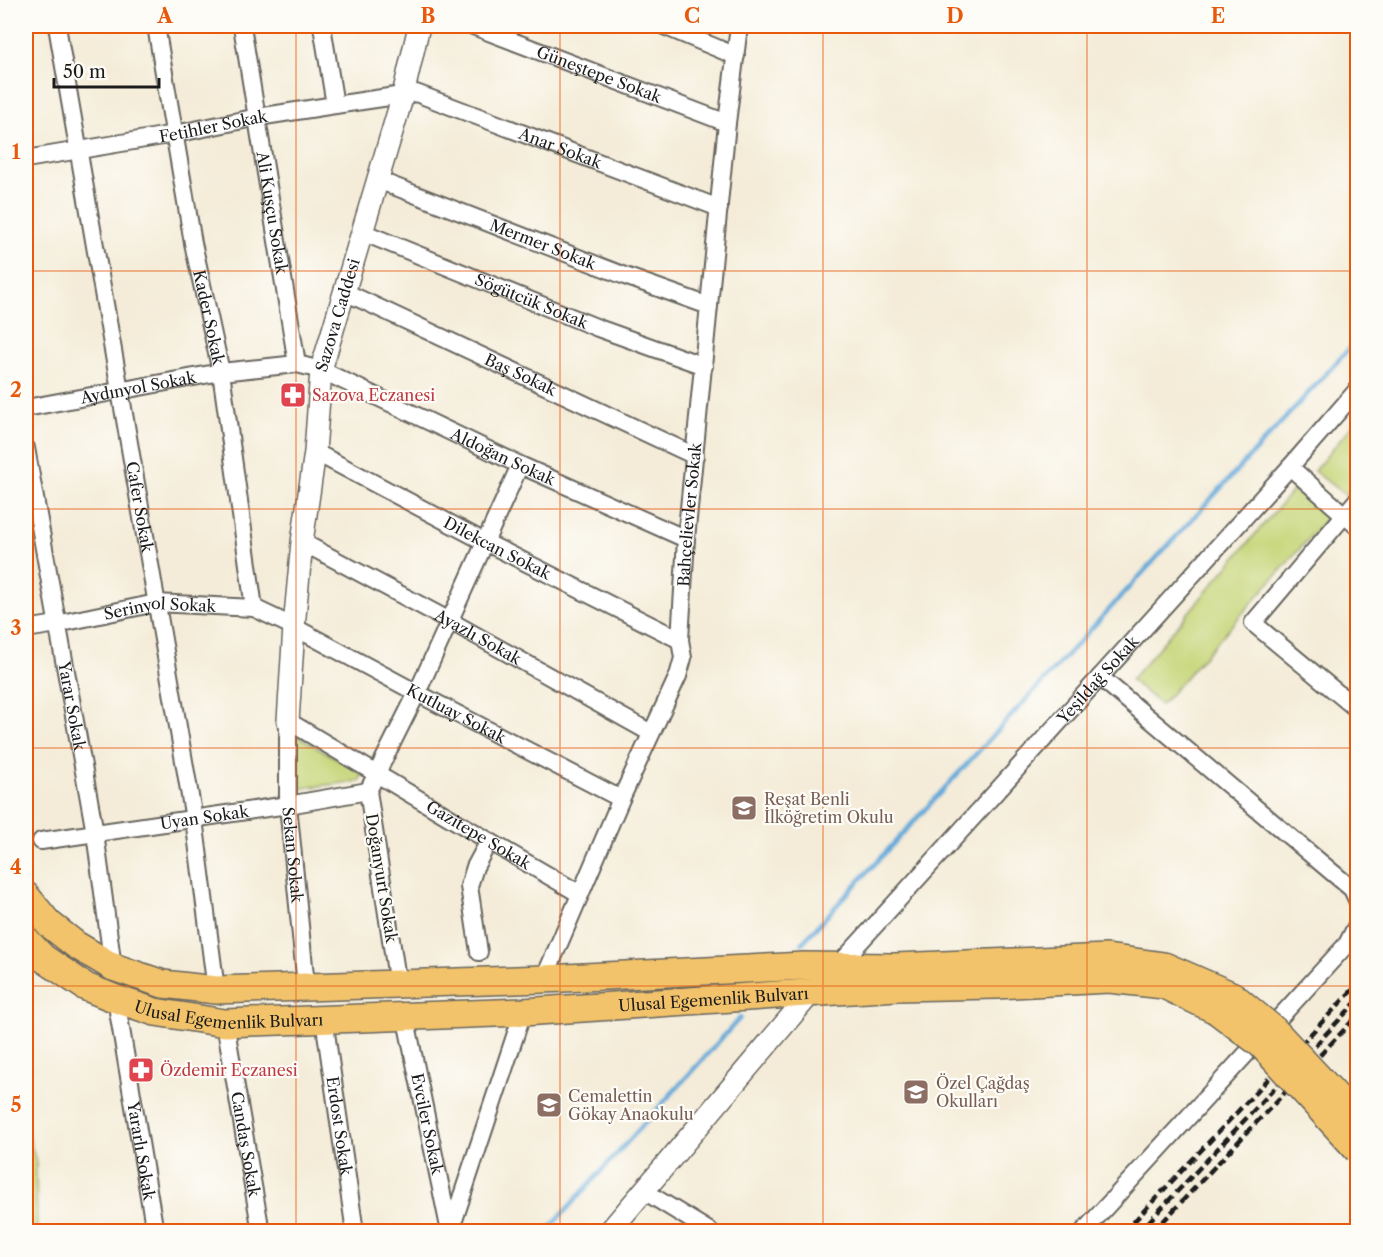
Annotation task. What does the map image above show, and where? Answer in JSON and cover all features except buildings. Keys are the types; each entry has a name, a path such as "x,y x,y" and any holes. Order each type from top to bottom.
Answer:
{"main road":[{"name":"Ulusal Egemenlik Bulvarı","path":"26,896 48,923 76,945 113,967 163,984 216,990 544,979 804,966 919,966 1107,958 1164,966 1225,1003 1358,1150"},
{"name":"Ulusal Egemenlik Bulvarı","path":"26,940 42,958 86,987 155,1012 225,1023 523,1012 897,987 1109,980 1164,985 1225,1003"},
{"path":"523,1012 544,979"},
{"path":"1225,1003 1274,1030 1358,1120"}],"street":[{"name":"Cafer Sokak","path":"57,26 194,819 216,990"},
{"name":"Kader Sokak","path":"156,26 193,243 221,372 254,608"},
{"name":"Ali Kuşçu Sokak","path":"242,26 297,364"},
{"path":"322,26 335,105"},
{"name":"Sazova Caddesi","path":"288,721 294,627 302,542 315,452 321,370 403,95 419,26"},
{"name":"Güneştepe Sokak","path":"473,26 727,123"},
{"path":"664,26 736,56"},
{"name":"Bahçelievler Sokak","path":"544,979 621,799 678,676 683,658 680,640 686,539 727,123 739,26"},
{"name":"Anar Sokak","path":"403,95 416,93 719,208"},
{"name":"Fetihler Sokak","path":"26,159 175,134 258,117 403,95"},
{"name":"Mermer Sokak","path":"378,180 625,276 709,306"},
{"name":"Sögütcük Sokak","path":"362,232 598,328 704,366"},
{"name":"Baş Sokak","path":"345,292 695,456"},
{"name":"Aydınyol Sokak","path":"26,408 221,372 297,364 321,370"},
{"name":"Aldoğan Sokak","path":"321,370 520,465 686,539"},
{"name":"Yeşildağ Sokak","path":"837,967 1358,389"},
{"name":"Yarar Sokak","path":"26,448 95,833 113,967"},
{"name":"Dilekcan Sokak","path":"315,452 485,542 680,640"},
{"name":"Doğanyurt Sokak","path":"398,984 368,790 417,693 520,465"},
{"path":"1290,467 1358,527"},
{"path":"1358,499 1253,623 1358,710"},
{"name":"Ayazlı Sokak","path":"302,542 651,733"},
{"name":"Serinyol Sokak","path":"26,629 156,603 254,608 294,627"},
{"name":"Kutluay Sokak","path":"294,627 621,799"},
{"path":"1100,677 1352,889 1358,902"},
{"name":"Gazitepe Sokak","path":"288,721 580,894"},
{"name":"Sekan Sokak","path":"288,721 288,805 306,987"},
{"name":"Uyan Sokak","path":"41,842 288,805 368,790"},
{"path":"479,952 469,885 474,867 489,842"},
{"path":"1083,1232 1347,944 1358,923"},
{"path":"609,1232 810,994"},
{"name":"Yararlı Sokak","path":"116,999 155,1232"},
{"path":"450,1232 523,1012"},
{"name":"Evciler Sokak","path":"405,1015 450,1232"},
{"name":"Erdost Sokak","path":"324,1019 356,1232"},
{"name":"Candaş Sokak","path":"225,1023 261,1232"},
{"path":"644,1191 711,1232"}],"green space":[{"path":"1357,420 1357,481 1345,495 1314,471"},
{"path":"1293,490 1328,517 1161,705 1131,680"},
{"path":"296,735 362,773 360,781 296,789"},
{"path":"26,1126 36,1162 37,1231 26,1231"}],"waterway":[{"path":"802,943 1358,339"},
{"path":"546,1232 740,1018"}],"railway":[{"path":"1124,1232 1358,984"},
{"path":"1139,1232 1358,1000"},
{"path":"1153,1232 1358,1015"}],"place":[{"name":"Sazova Eczanesi","path":"293,395"},
{"name":"Reşat Benli İlköğretim Okulu","path":"744,808"},
{"name":"Özdemir Eczanesi","path":"141,1070"},
{"name":"Özel Çağdaş Okulları","path":"916,1092"},
{"name":"Cemalettin Gökay Anaokulu","path":"549,1105"}]}
